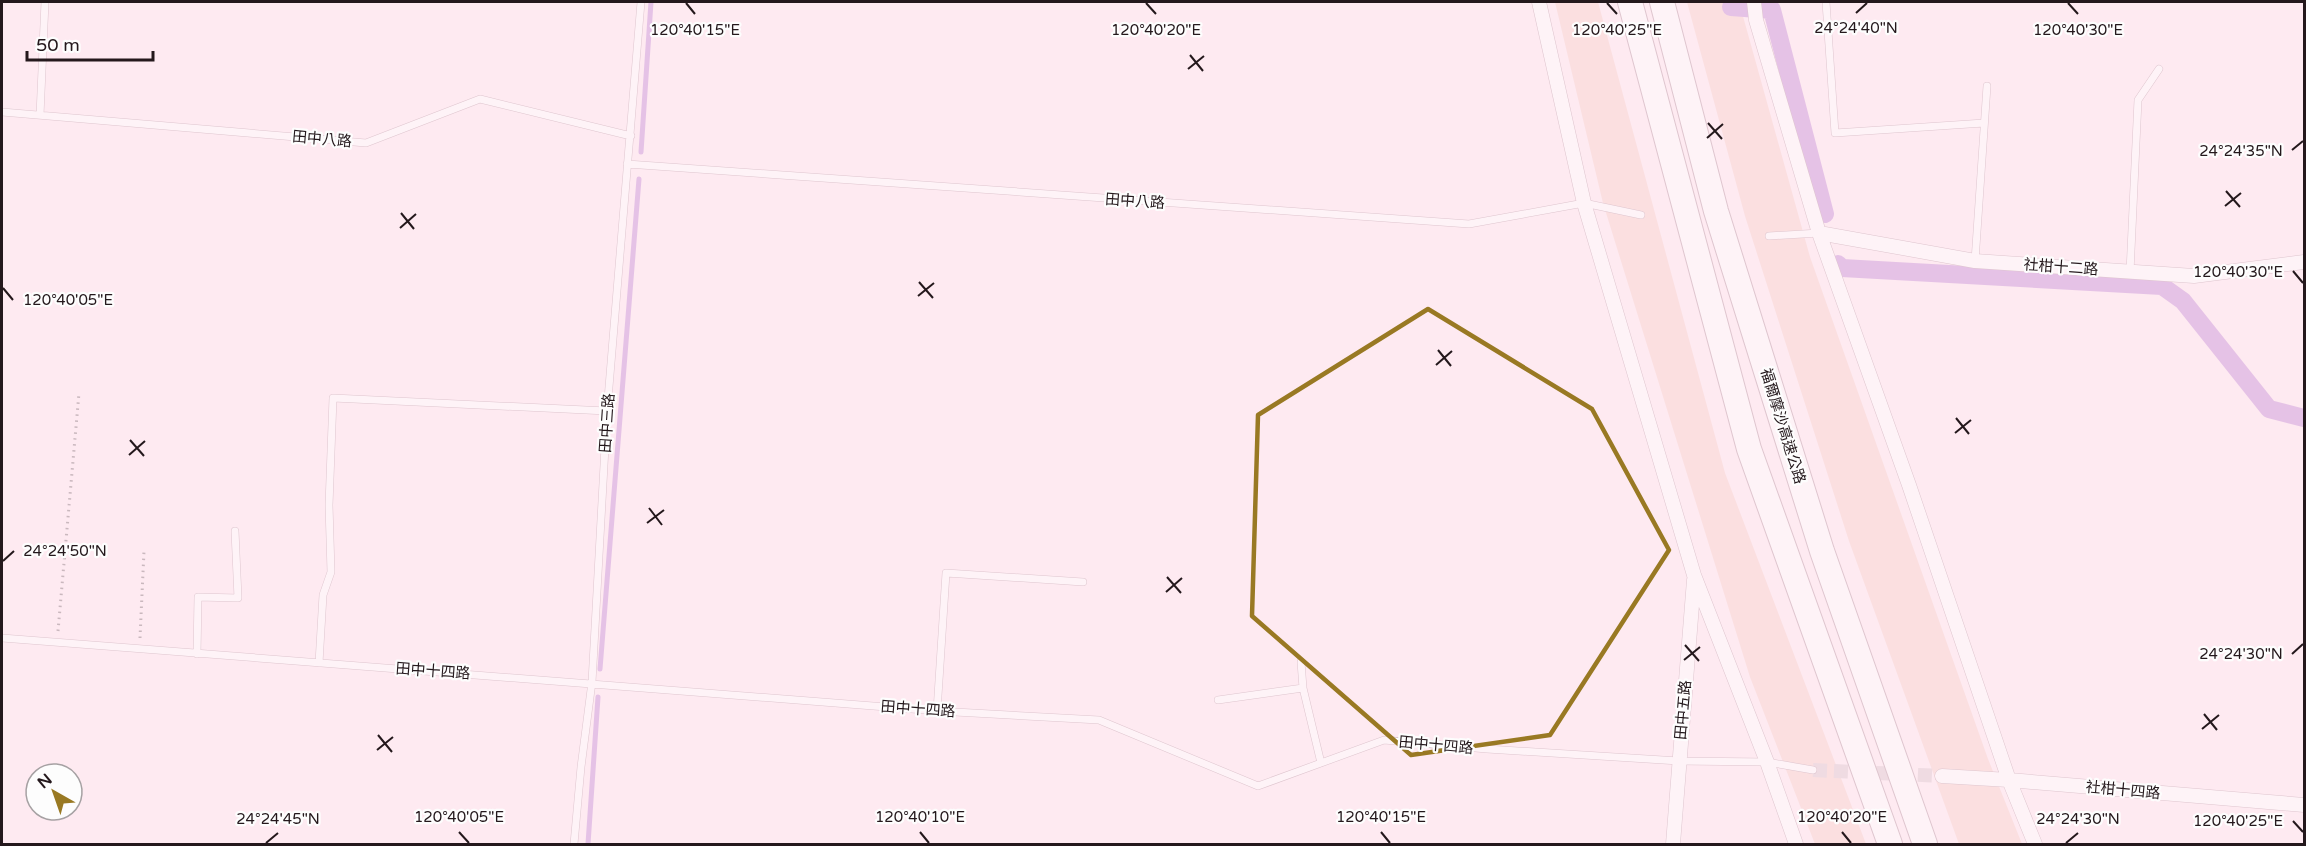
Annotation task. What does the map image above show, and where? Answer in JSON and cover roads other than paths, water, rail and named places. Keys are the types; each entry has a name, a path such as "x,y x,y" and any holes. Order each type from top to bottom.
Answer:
{"highway":[{"path":"1630,2 1749,449 1890,844"},
{"name":"福爾摩沙高速公路","path":"1662,2 1716,211 1822,551 1925,844"}],"street":[{"path":"1539,2 1584,203 1694,575 1767,762 1796,844"},
{"path":"1754,2 1756,20 1819,233 1910,485 2009,780 2035,844"},
{"name":"社柑十二路","path":"1819,233 1975,261 2194,276 2304,262"},
{"name":"田中五路","path":"1673,844 1694,575"},
{"name":"社柑十四路","path":"1942,776 2304,805"}],"lane":[{"path":"40,115 45,2"},
{"name":"田中三路","path":"574,844 592,682 607,411 641,2"},
{"path":"1826,2 1835,133 1984,123"},
{"path":"2130,272 2138,100 2159,69"},
{"path":"1975,261 1987,86"},
{"name":"田中八路","path":"2,112 366,143 480,99 631,136"},
{"name":"田中八路","path":"627,164 1469,224 1584,203 1641,215"},
{"path":"1769,236 1819,233"},
{"path":"319,663 323,596 331,572 329,506 333,398 607,411"},
{"path":"197,654 198,597 238,598 235,531"},
{"path":"937,711 946,573 1083,582"},
{"name":"田中十四路","path":"2,638 592,682 937,711 1098,720 1258,786 1384,740 1487,750 1767,762 1813,770"},
{"path":"1301,662 1303,688 1321,763"},
{"path":"1218,700 1303,688"}],"waterway":[{"path":"641,152 651,2"},
{"path":"1731,7 1772,10 1825,214"},
{"path":"600,669 639,179"},
{"path":"1838,264 1842,268 2162,286 2183,301 2269,409 2304,418"},
{"path":"588,844 598,697"}],"tunnel":[{"path":"1813,770 1942,776"}]}
